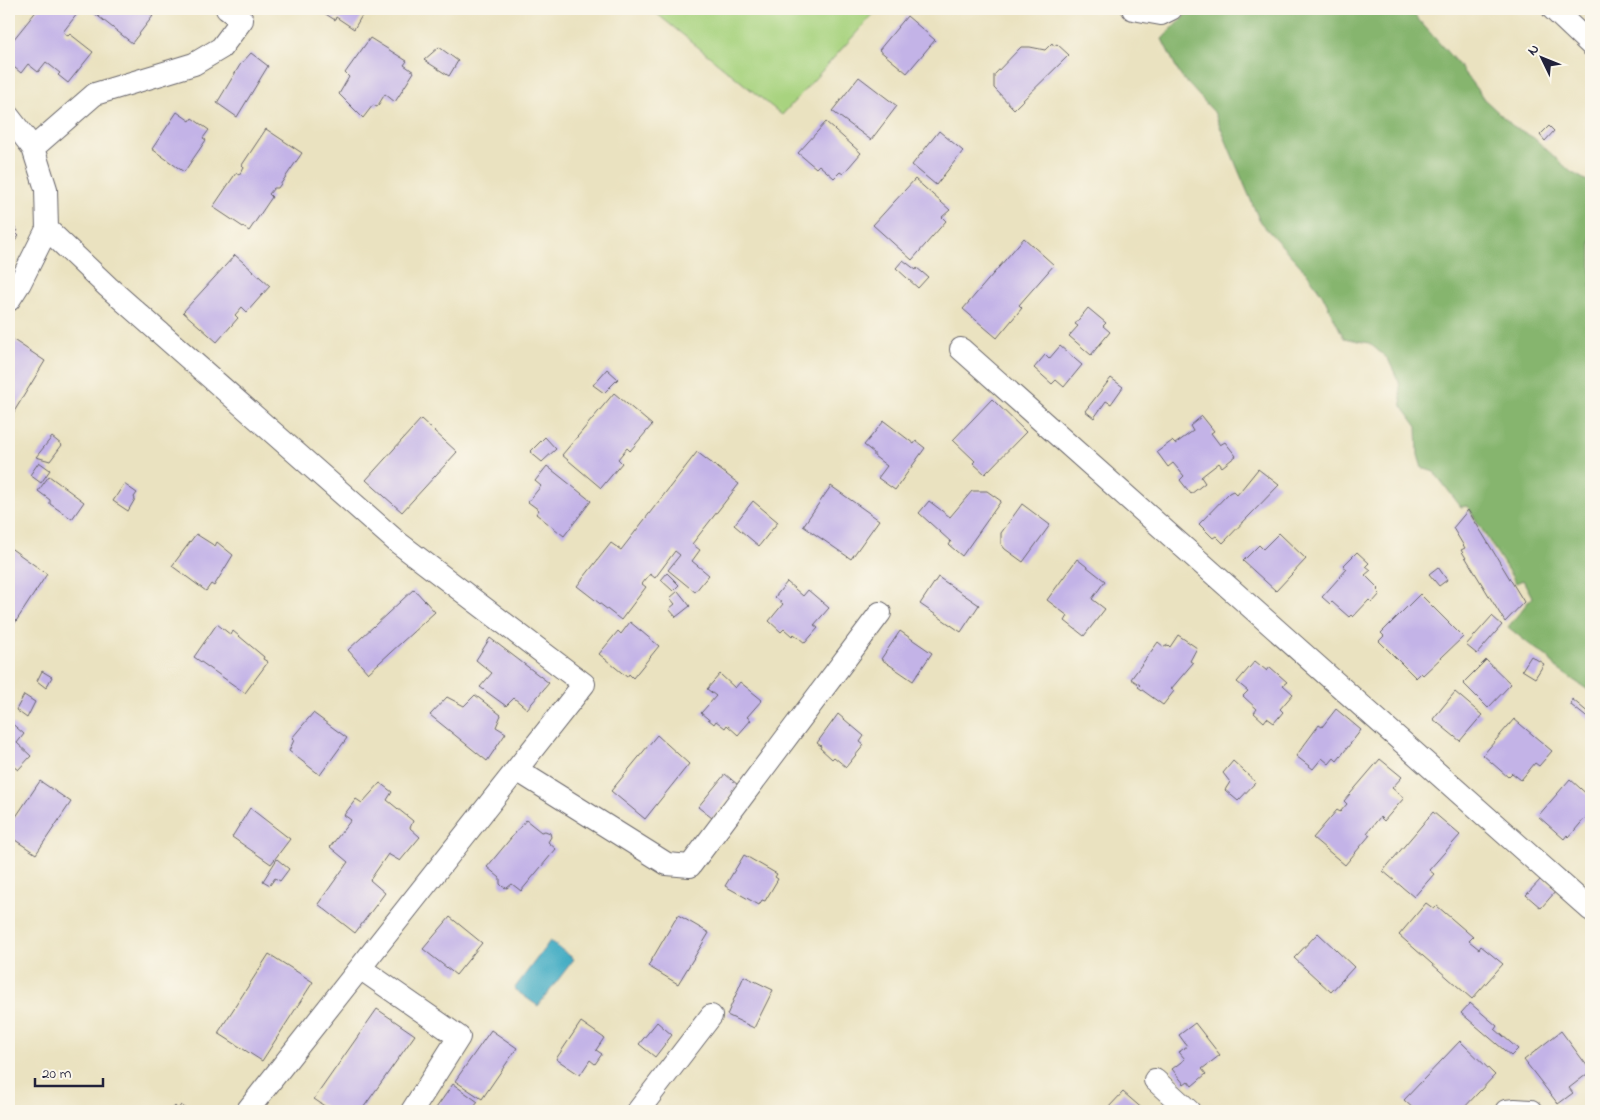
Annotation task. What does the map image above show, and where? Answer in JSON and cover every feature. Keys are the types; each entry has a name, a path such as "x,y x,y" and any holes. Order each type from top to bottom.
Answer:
{"street":[{"path":"33,148 95,94 194,64 221,48 242,20 228,9"},
{"path":"1133,9 1161,14 1171,9"},
{"path":"1553,9 1591,45"},
{"path":"9,117 33,148 46,189 47,229 20,283 9,300"},
{"path":"47,229 108,287 396,541 584,684 247,1111"},
{"path":"961,350 1591,910"},
{"path":"517,770 668,864 690,866 880,613"},
{"path":"360,968 459,1037 412,1111"},
{"path":"638,1111 711,1016"},
{"path":"1155,1080 1189,1111"},
{"path":"1506,1111 1531,1111"}],"green space":[{"path":"651,9 878,9 782,115"},
{"path":"1191,9 1409,9 1456,62 1485,100 1513,126 1534,138 1571,172 1591,183 1591,692 1556,668 1549,658 1508,627 1532,597 1523,580 1516,583 1467,506 1461,507 1434,472 1422,468 1418,455 1417,427 1402,406 1399,382 1388,359 1369,343 1344,338 1322,294 1307,273 1260,222 1214,112 1180,75 1162,39"}],"water":[{"path":"550,941 574,959 538,1006 514,989"}],"building":[{"path":"38,9 81,9 63,32 68,36 70,34 93,52 68,83 58,75 60,73 46,62 38,72 28,64 21,73 9,63 9,45"},
{"path":"89,9 144,9 153,16 132,43"},
{"path":"323,9 373,9 369,15 364,12 354,29 336,17 335,20 321,11"},
{"path":"907,16 935,40 907,73 879,50"},
{"path":"370,38 407,61 404,65 414,72 395,102 385,94 377,107 373,105 363,118 339,94 349,77 345,73"},
{"path":"1052,43 1054,46 1057,44 1069,55 1014,109 994,88 994,75 1021,47 1045,50"},
{"path":"439,47 458,61 449,76 424,60"},
{"path":"251,53 268,66 237,117 217,103 240,65"},
{"path":"859,77 897,106 871,140 832,111"},
{"path":"177,112 190,121 192,118 209,130 203,138 206,140 184,172 152,149"},
{"path":"826,122 861,153 843,174 840,172 834,178 819,165 816,168 798,153"},
{"path":"1549,126 1554,131 1545,141 1540,135"},
{"path":"266,129 302,153 278,188 274,188 269,194 272,197 249,231 213,207 236,173 239,175 244,167 242,165"},
{"path":"939,131 963,151 936,185 912,165"},
{"path":"915,179 950,210 942,217 946,221 912,260 873,225"},
{"path":"9,222 18,230 16,233 19,236 9,248"},
{"path":"1024,238 1054,265 1019,305 1022,308 997,338 963,309"},
{"path":"235,255 270,286 247,312 242,307 235,315 238,318 217,342 183,312"},
{"path":"903,260 928,277 918,288 896,268"},
{"path":"1088,308 1106,323 1103,326 1110,332 1091,355 1069,336 1078,326 1075,324"},
{"path":"9,337 45,361 12,415 9,413"},
{"path":"1060,346 1082,365 1064,387 1056,380 1052,384 1034,368 1045,355 1049,359"},
{"path":"607,369 618,379 604,393 593,385"},
{"path":"1111,378 1123,387 1111,404 1106,401 1094,418 1085,411"},
{"path":"614,393 652,425 630,451 627,448 618,459 622,463 601,488 562,455"},
{"path":"992,399 1026,432 985,474 973,463 975,461 953,440"},
{"path":"1202,416 1214,431 1211,433 1220,445 1225,442 1236,456 1222,467 1219,463 1201,477 1205,483 1191,494 1180,480 1184,476 1173,463 1168,467 1157,452 1172,441 1175,444 1193,431 1190,426"},
{"path":"421,419 457,452 402,512 366,480"},
{"path":"884,421 914,444 916,441 925,448 895,490 878,478 887,466 864,445"},
{"path":"52,437 62,445 50,461 36,457"},
{"path":"545,437 556,449 542,462 530,452"},
{"path":"697,452 739,484 692,544 700,550 692,561 709,575 695,592 668,570 680,555 675,551 655,578 650,574 642,584 646,587 621,620 577,586 611,543 621,550"},
{"path":"39,462 50,470 41,483 30,475"},
{"path":"547,466 591,501 564,536 536,514 539,510 528,502 541,486 535,481"},
{"path":"1258,469 1279,485 1223,543 1216,536 1213,538 1199,524 1229,493 1233,491 1237,495"},
{"path":"49,476 84,502 72,519 50,504 50,500 38,491"},
{"path":"124,484 137,493 128,511 113,501"},
{"path":"831,486 879,520 851,559 803,526"},
{"path":"972,491 987,491 1001,501 962,556 949,545 951,542 919,513 929,501 950,517"},
{"path":"753,501 778,522 759,546 734,525"},
{"path":"1022,504 1050,525 1023,562 1001,544 1001,533"},
{"path":"1468,510 1524,602 1505,622 1461,550 1465,548 1453,528"},
{"path":"1279,533 1306,559 1276,591 1243,561 1259,545 1263,549"},
{"path":"196,534 215,546 217,542 233,555 214,586 211,584 206,591 172,566"},
{"path":"9,547 47,574 9,632"},
{"path":"1357,552 1369,563 1366,566 1371,570 1365,575 1379,589 1377,591 1380,594 1372,603 1369,600 1353,617 1351,615 1349,617 1332,602 1330,604 1322,597 1347,569 1343,566"},
{"path":"1077,559 1105,581 1092,599 1105,609 1084,636 1065,621 1068,616 1047,600"},
{"path":"1438,567 1447,580 1439,586 1429,574"},
{"path":"667,573 679,585 673,591 661,580"},
{"path":"938,577 979,605 961,632 920,604"},
{"path":"787,582 803,596 808,590 829,608 814,625 818,628 805,643 784,629 781,632 769,621 783,604 775,597"},
{"path":"414,589 435,612 368,673 348,650"},
{"path":"678,591 690,606 676,617 669,609 675,604 670,598"},
{"path":"1420,594 1463,637 1423,675 1421,673 1416,678 1379,641 1384,636 1381,633"},
{"path":"1492,616 1502,625 1477,654 1466,645"},
{"path":"630,622 659,646 633,678 629,674 627,677 599,654 618,631 621,634"},
{"path":"217,624 231,635 233,631 268,662 245,693 194,657"},
{"path":"900,631 932,653 913,681 881,659"},
{"path":"1178,635 1197,648 1190,661 1193,663 1171,689 1174,691 1163,705 1138,687 1140,685 1131,679 1158,642 1164,647 1168,645 1170,647"},
{"path":"490,638 549,683 527,709 514,698 506,706 480,687 492,673 476,660"},
{"path":"1531,656 1544,664 1535,678 1522,670"},
{"path":"1486,660 1511,684 1488,708 1463,683"},
{"path":"1255,661 1267,671 1270,667 1287,682 1283,685 1293,694 1280,709 1283,712 1274,723 1267,718 1264,722 1254,713 1257,709 1243,696 1248,691 1237,682"},
{"path":"42,671 52,677 46,688 37,681"},
{"path":"720,674 735,688 740,682 762,700 747,717 751,720 738,735 727,725 725,728 716,721 714,724 701,713 716,696 707,689"},
{"path":"1455,692 1482,715 1460,741 1433,719"},
{"path":"24,695 35,702 27,718 16,710"},
{"path":"475,695 501,715 496,727 506,733 487,761 430,715 447,697 464,706"},
{"path":"1572,699 1591,715 1590,720 1571,705"},
{"path":"1336,709 1361,730 1337,761 1334,758 1329,764 1322,758 1313,769 1296,756 1319,725 1322,727"},
{"path":"313,713 347,738 320,775 289,751 294,740 292,738"},
{"path":"838,714 864,736 860,742 864,745 846,767 834,757 832,759 817,743"},
{"path":"1514,719 1552,751 1539,766 1535,763 1521,780 1512,773 1508,777 1483,755"},
{"path":"9,721 24,734 17,743 31,756 18,770 9,763"},
{"path":"657,735 689,764 645,819 611,791"},
{"path":"1380,759 1402,777 1392,788 1404,798 1384,821 1380,817 1367,833 1370,835 1345,865 1313,838 1337,810 1340,812 1347,804 1344,801"},
{"path":"1233,761 1256,782 1238,801 1225,790 1230,782 1223,773"},
{"path":"725,774 738,785 712,818 698,807"},
{"path":"1570,779 1591,798 1591,811 1569,837 1567,835 1564,839 1538,816"},
{"path":"40,781 71,802 36,854 9,836 9,827"},
{"path":"380,783 392,792 387,800 413,821 410,828 420,837 400,861 388,854 370,880 385,893 355,933 318,904 348,862 330,847 351,820 344,815 356,799 362,803"},
{"path":"250,808 290,839 271,864 232,837"},
{"path":"1433,812 1460,835 1429,870 1434,874 1414,897 1383,871"},
{"path":"526,820 541,832 550,833 551,837 548,842 556,849 521,891 512,884 507,888 503,887 500,884 500,878 487,867"},
{"path":"744,855 777,874 775,877 778,879 765,901 762,900 759,905 725,886"},
{"path":"277,859 289,869 280,881 275,878 270,885 263,881"},
{"path":"1542,878 1556,891 1541,908 1526,895"},
{"path":"1426,903 1434,909 1437,906 1473,937 1469,941 1479,949 1481,946 1503,964 1472,999 1399,935"},
{"path":"678,915 709,933 678,984 648,966"},
{"path":"450,917 482,943 456,975 423,949"},
{"path":"1318,933 1354,967 1331,992 1294,958"},
{"path":"269,954 313,982 262,1061 218,1033"},
{"path":"744,976 773,990 754,1028 727,1015"},
{"path":"1470,1003 1497,1026 1495,1029 1518,1049 1511,1056 1461,1013"},
{"path":"377,1009 415,1035 361,1111 332,1111 314,1099"},
{"path":"581,1022 604,1038 596,1050 602,1054 595,1064 590,1060 580,1075 556,1059"},
{"path":"657,1022 672,1035 655,1057 639,1044"},
{"path":"1195,1023 1220,1055 1202,1069 1206,1074 1192,1086 1188,1081 1184,1084 1172,1069 1185,1059 1179,1052 1187,1046 1179,1035"},
{"path":"491,1030 517,1048 482,1099 455,1081"},
{"path":"1561,1031 1591,1071 1569,1088 1573,1093 1558,1104 1524,1060"},
{"path":"1460,1041 1495,1075 1461,1111 1416,1111 1404,1100"},
{"path":"453,1084 478,1102 471,1111 434,1111"},
{"path":"1123,1092 1145,1111 1109,1111 1107,1109"},
{"path":"181,1105 188,1111 170,1111 175,1106 178,1109"},
{"path":"1162,1105 1172,1111 1149,1111 1157,1106 1160,1108"}]}
